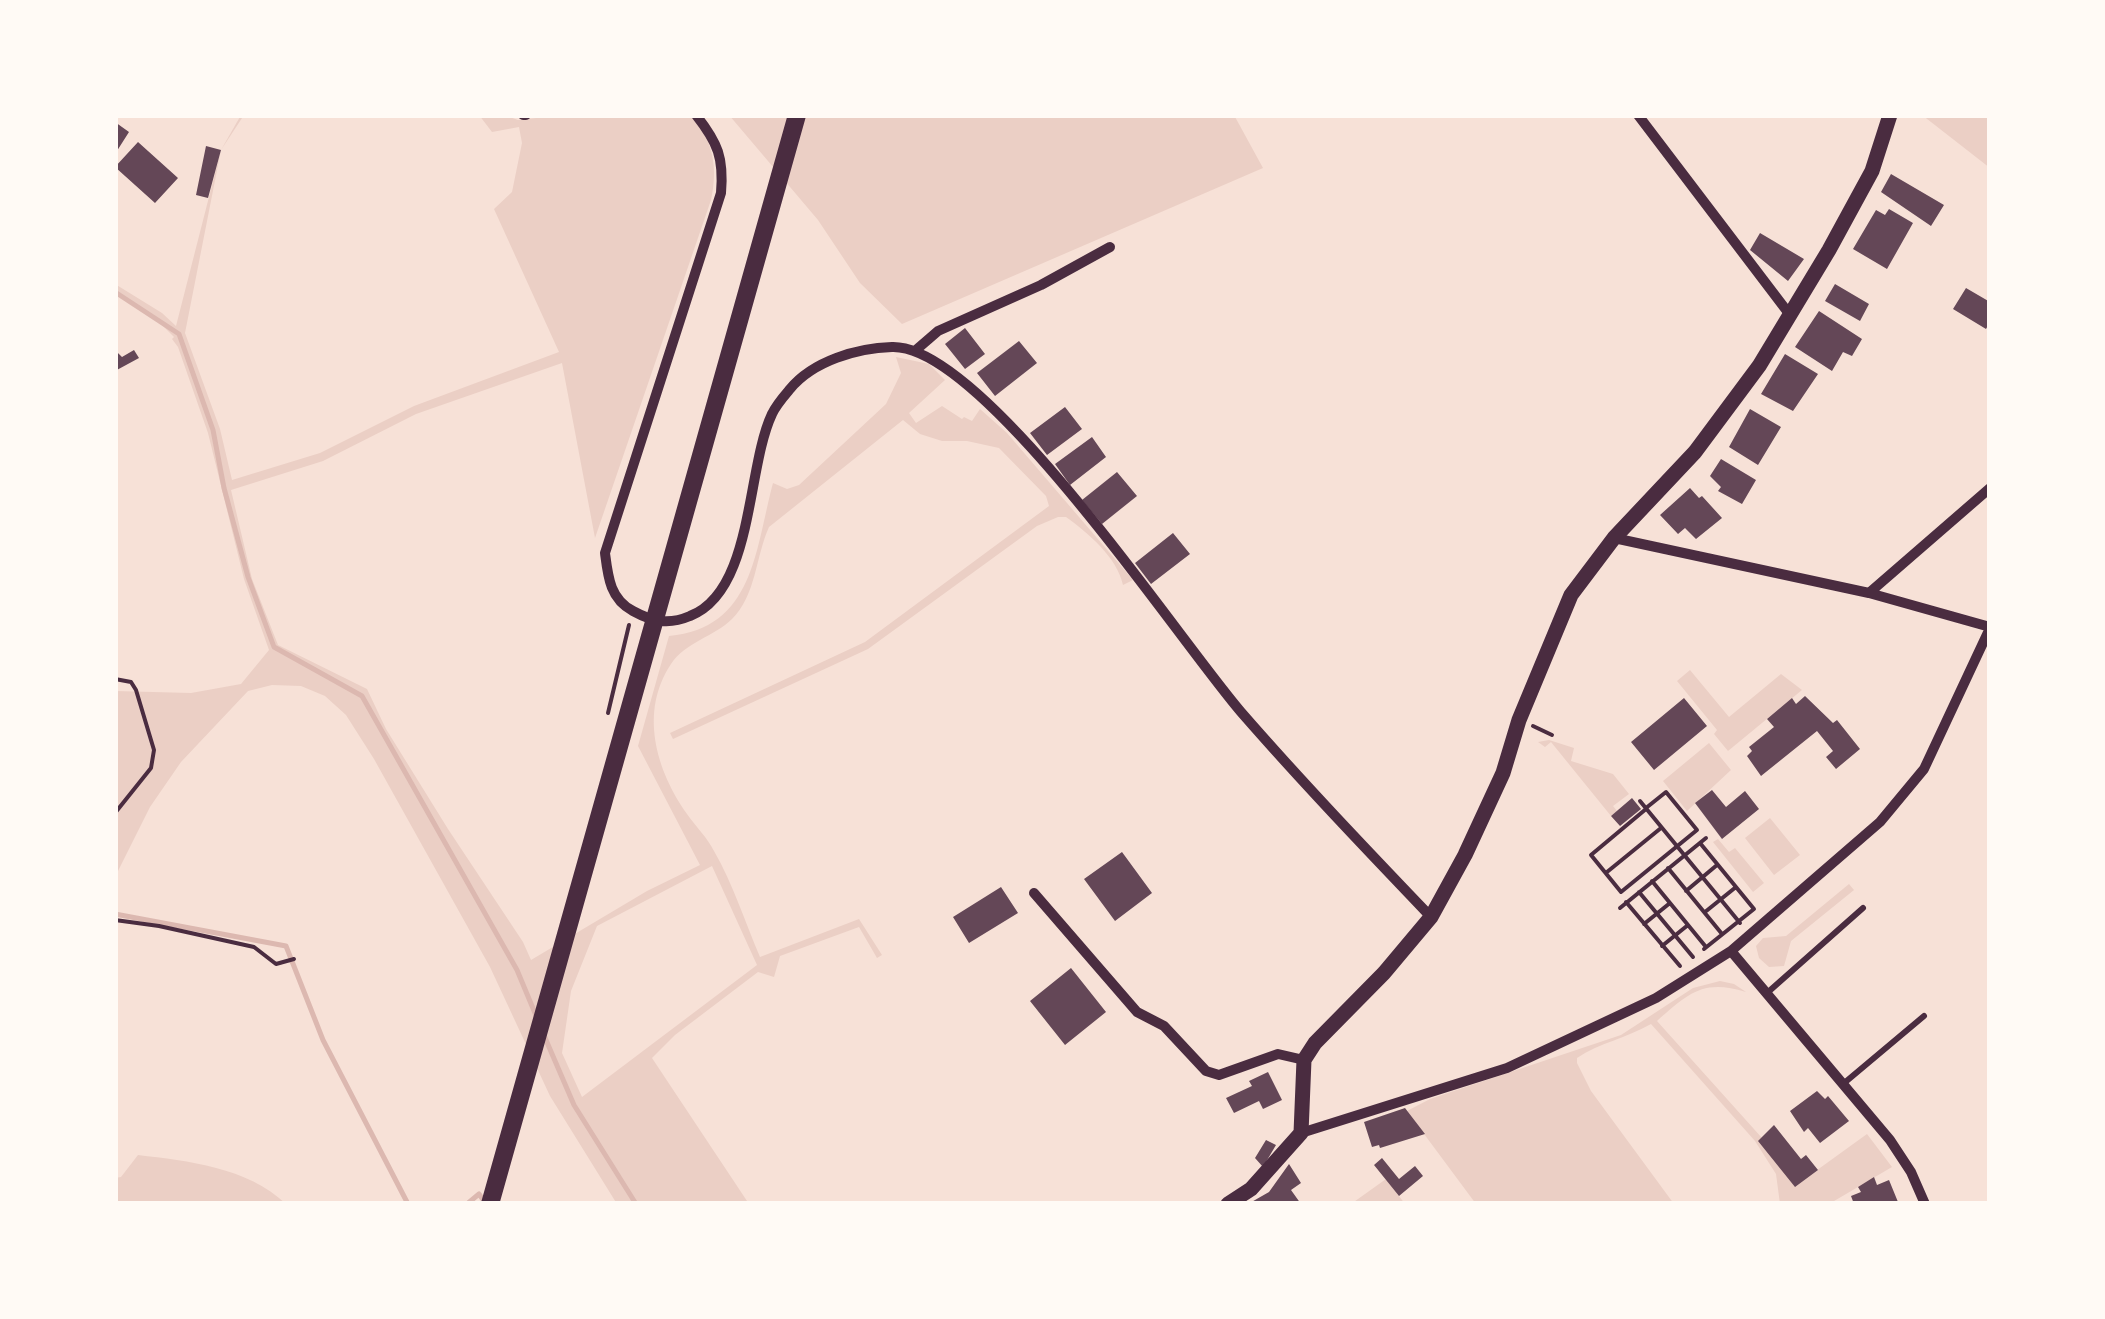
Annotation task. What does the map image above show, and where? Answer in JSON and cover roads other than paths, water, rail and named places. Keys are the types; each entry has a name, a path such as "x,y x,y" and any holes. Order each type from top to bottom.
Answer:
{"main road":[{"path":"490,1204 797,115"}],"street":[{"path":"696,115 718,147 724,166 721,193 605,554 611,588 618,601 661,623 707,610 727,583 772,413 793,386 820,366 859,351 896,346 916,350 940,363 996,407 1134,570 1238,709 1431,917"},
{"path":"1638,115 1790,315"},
{"path":"1301,1133 1304,1060 1431,917 1503,773 1520,720 1572,595 1614,538 1696,452 1759,366 1872,171 1890,115"},
{"path":"916,350 938,331 1041,285 1110,247"},
{"path":"1869,593 1990,488"},
{"path":"1228,1204 1250,1189 1301,1133 1507,1068 1656,998 1731,951 1880,822 1924,769 1990,628 1869,593 1614,538"},
{"path":"1034,893 1137,1012 1164,1026 1206,1071 1219,1075 1278,1054 1304,1060"},
{"path":"1731,951 1890,1140 1911,1172 1925,1204"}],"lane":[{"path":"1767,993 1863,908"},
{"path":"1843,1084 1924,1016"}],"waterway":[{"path":"115,292 179,334 213,430 248,577 274,647 362,696 517,970 537,1018"},
{"path":"115,914 286,946 323,1040 408,1204"},
{"path":"543,1033 574,1105 636,1204"},
{"path":"467,1204 479,1194 486,1204"}]}
